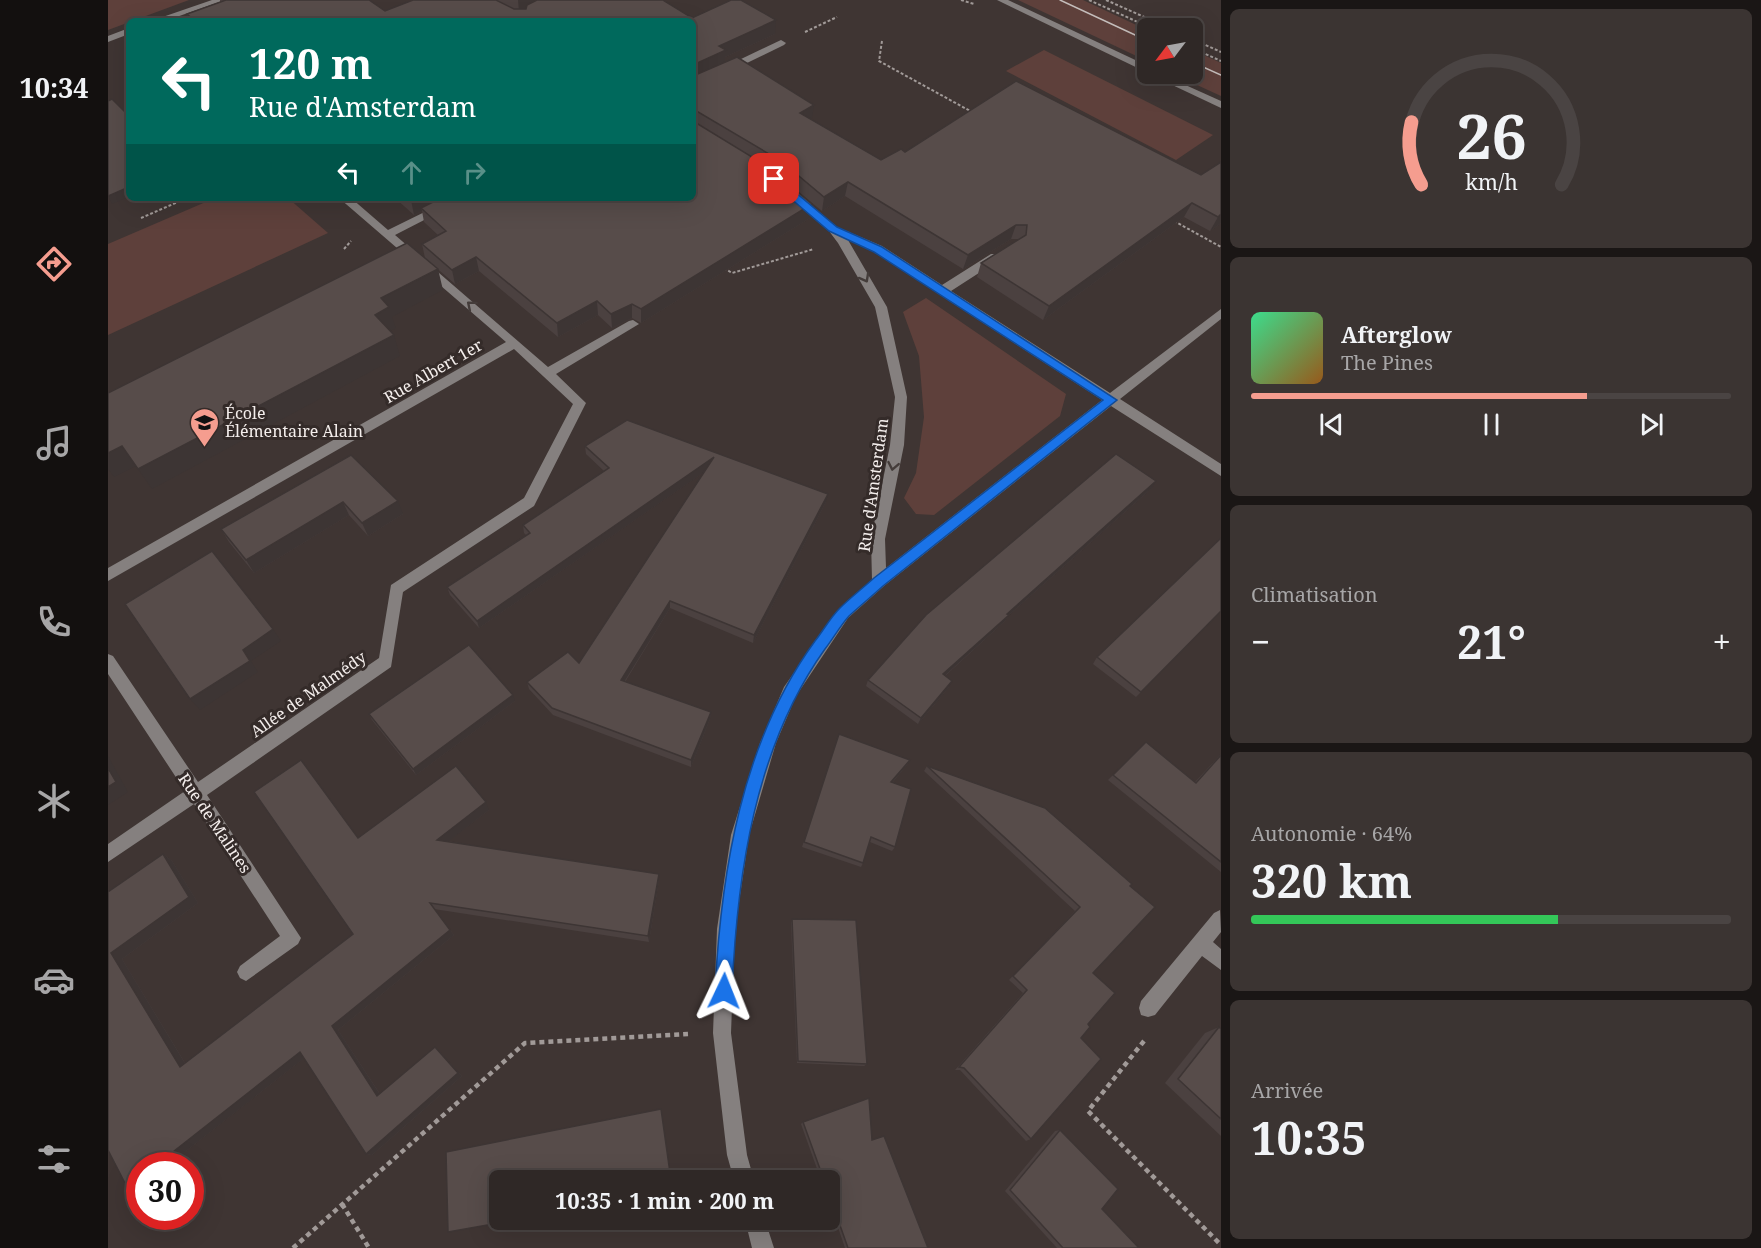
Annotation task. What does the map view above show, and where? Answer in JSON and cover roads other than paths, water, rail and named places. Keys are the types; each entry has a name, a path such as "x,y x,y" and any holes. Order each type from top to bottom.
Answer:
{"street":[{"path":"165,18 222,0"},
{"path":"1000,0 1137,65"},
{"path":"108,39 126,32"},
{"path":"696,85 781,43"},
{"path":"1176,84 1221,105"},
{"name":"Rue d'Amsterdam","path":"790,194 833,229 843,241 881,307 901,397 897,445 878,539 879,582"},
{"name":"Rue Albert 1er","path":"108,575 515,343 347,201"},
{"path":"387,235 456,201"},
{"name":"Rue d'Amsterdam","path":"833,229 878,249 1221,471"},
{"path":"942,291 1007,250"},
{"path":"741,1170 737,1155 722,1033 726,929 740,835 768,743 790,693 843,614 879,582 1221,313"},
{"path":"548,373 633,324"},
{"name":"Allée de Malmédy","path":"108,854 386,662 396,589 529,502 580,403 515,343"},
{"name":"Rue de Malines","path":"108,661 291,938 246,972"},
{"path":"1148,1008 1220,919"},
{"path":"1201,943 1221,961"},
{"path":"758,1230 763,1248"}],"tram line":[{"path":"1060,0 1137,36"},
{"path":"1203,67 1221,75"}],"place":[{"name":"École Élémentaire Alain","path":"204,448"}]}
